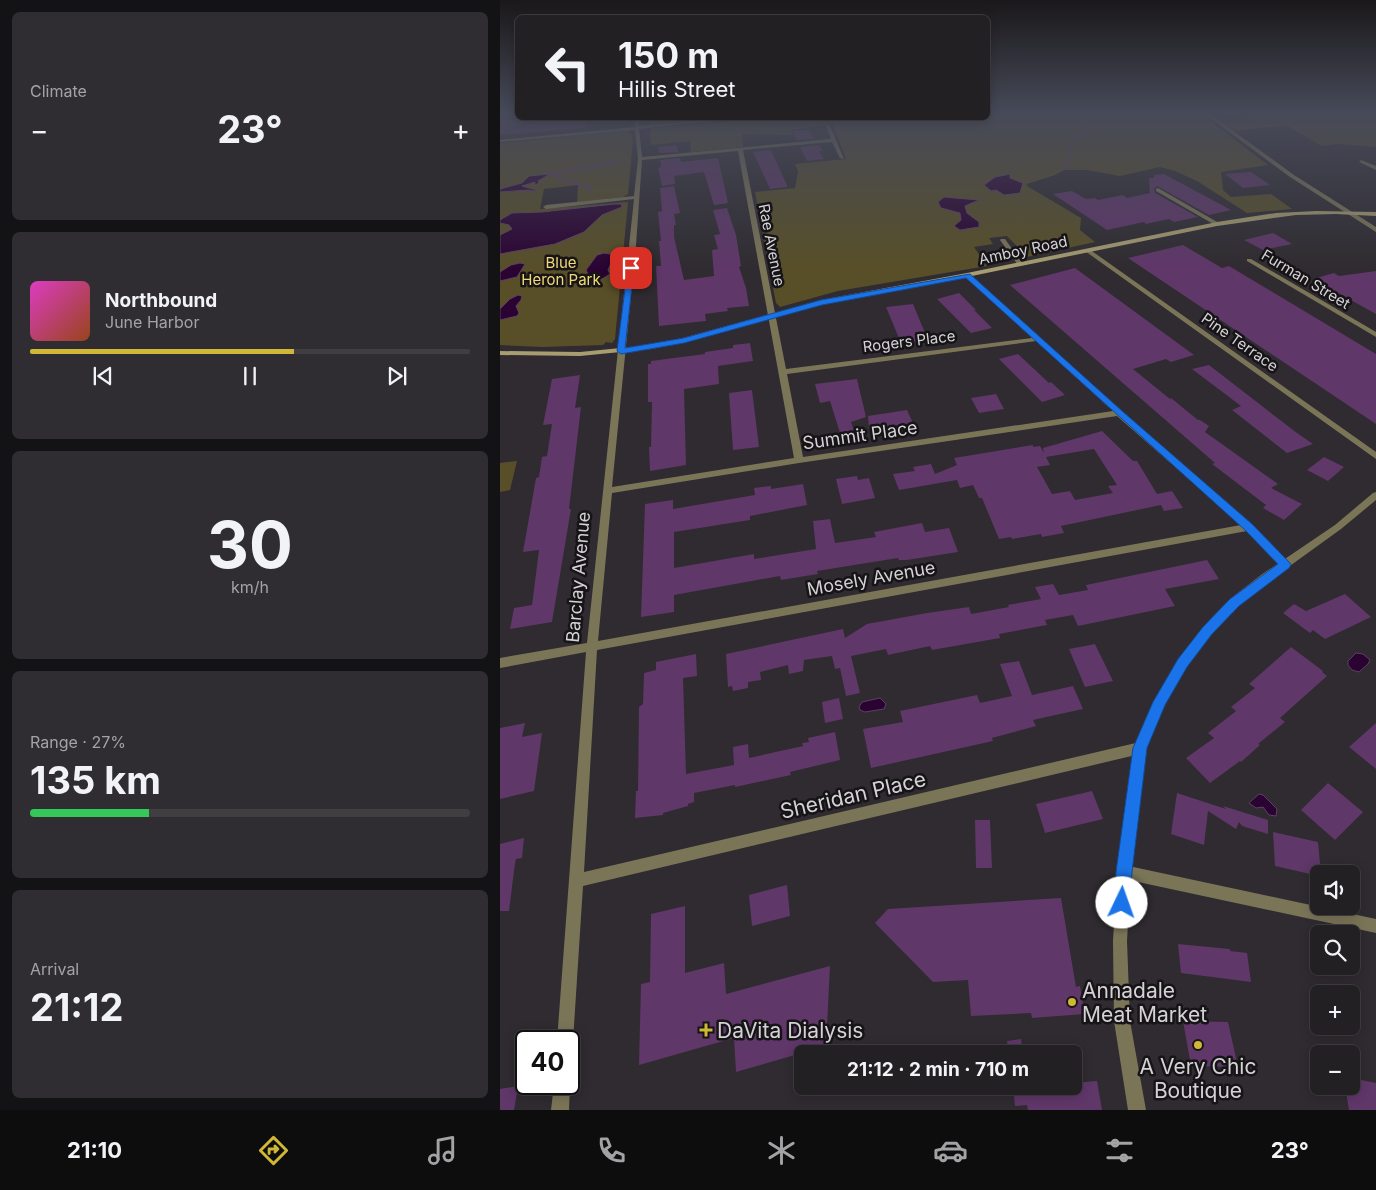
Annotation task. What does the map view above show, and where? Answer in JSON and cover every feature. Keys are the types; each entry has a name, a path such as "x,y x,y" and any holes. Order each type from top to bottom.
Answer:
{"main road":[{"name":"Amboy Road","path":"500,354 542,355 621,351 684,340 855,295 967,275 1217,224 1272,215 1349,211 1376,214"}],"street":[{"name":"Barclay Avenue","path":"566,1030 592,646 621,351 634,245 639,166"},
{"name":"Rae Avenue","path":"743,166 799,460"},
{"path":"1278,166 1376,230"},
{"path":"1158,190 1217,224"},
{"path":"546,207 637,197"},
{"path":"1003,240 1020,264"},
{"name":"Pine Terrace","path":"1087,250 1376,456"},
{"name":"Furman Street","path":"1249,260 1376,334"},
{"path":"967,275 1248,527 1285,565"},
{"name":"Rogers Place","path":"783,372 1038,339"},
{"name":"Summit Place","path":"607,492 799,460 1119,413"},
{"path":"1137,1110 1122,1021 1120,941 1124,872 1140,748 1160,702 1182,663 1207,630 1234,602 1338,527 1376,495"},
{"name":"Mosely Avenue","path":"500,663 1248,527"},
{"name":"Sheridan Place","path":"575,881 1140,748"},
{"path":"1124,872 1376,926"},
{"path":"560,1110 561,1095"}],"green space":[{"name":"Blue Heron Park","path":"500,166 631,166 628,194 623,197 577,202 578,185 544,189 540,209 628,202 615,339 612,343 606,342 603,345 542,347 500,345"},
{"path":"796,166 1263,166 1221,172 1223,190 1231,197 1271,194 1292,209 1247,213 1197,181 1175,171 1160,167 1120,176 1087,170 1064,170 1027,184 1027,186 1081,218 1080,230 1095,242 1027,257 1007,236 989,238 993,244 974,247 987,266 838,291 780,307 776,303 755,192 795,188 798,171"},
{"path":"517,461 510,490 500,492 500,463"}],"shaded area":[{"path":"550,174 535,185 535,182 522,186 536,190 534,191 500,192 500,189 522,183 529,176"},
{"path":"1010,174 1010,178 1023,183 1020,193 1004,195 996,190 991,191 984,185 995,177"},
{"path":"944,197 979,200 965,206 967,213 979,222 979,227 960,230 954,226 961,220 960,213 941,208 938,202"},
{"path":"621,204 622,207 602,215 584,232 555,244 500,254 500,235 512,229 509,225 500,223 500,220 512,213 542,212"},
{"path":"610,254 613,258 608,270 610,274 602,279 589,276 586,270 597,255"},
{"path":"525,264 517,277 500,281 500,272 511,265"},
{"path":"518,295 522,296 516,306 519,313 517,316 500,320 500,309 510,299"},
{"path":"1356,653 1363,654 1370,660 1359,672 1352,670 1348,665 1348,661"},
{"path":"880,698 886,704 884,709 865,712 860,710 859,707 862,702"},
{"path":"1259,794 1263,795 1277,809 1276,816 1269,815 1263,807 1256,808 1249,803"}],"building":[{"path":"720,166 728,203 714,205 704,172 674,176 675,184 662,186 658,168"},
{"path":"759,166 778,166 787,185 787,187 770,189"},
{"path":"1251,172 1270,185 1243,188 1225,174"},
{"path":"1164,174 1231,210 1209,215 1157,186 1154,189 1155,193 1198,217 1174,222 1169,219 1146,224 1144,222 1107,230 1053,194 1072,191 1086,199 1095,198 1098,200 1123,195 1127,198 1150,193 1149,178 1154,178 1154,175"},
{"path":"674,186 680,213 674,214 676,225 674,225 674,237 684,280 714,276 712,250 718,249 714,235 720,234 713,210 727,208 736,235 741,266 739,267 746,288 749,306 727,308 728,311 705,314 706,321 659,326 656,266 661,266 658,212 662,211 660,188"},
{"path":"1273,233 1292,244 1263,250 1244,240"},
{"path":"1183,245 1222,268 1229,266 1376,354 1376,424 1128,258"},
{"path":"1075,268 1194,355 1171,362 1166,359 1133,369 1198,420 1209,426 1205,432 1278,484 1271,488 1302,504 1284,520 1263,508 1266,505 1212,464 1215,463 1010,285"},
{"path":"1376,271 1376,314 1313,279 1334,273 1339,276"},
{"path":"959,293 992,328 971,333 937,299"},
{"path":"913,304 928,340 901,343 886,307"},
{"path":"750,343 753,361 718,366 719,384 684,389 686,465 650,471 649,447 651,447 652,402 648,402 648,364 651,364 651,361 705,354 705,352 733,348 733,345"},
{"path":"1018,354 1065,395 1042,402 999,359"},
{"path":"1209,365 1313,444 1287,453 1232,410 1241,406 1192,369"},
{"path":"580,375 575,408 581,407 569,509 571,509 552,622 510,629 514,608 532,605 539,550 523,552 536,478 539,477 542,457 547,456 552,424 543,425 552,379"},
{"path":"857,379 866,417 851,422 854,431 840,433 830,401 820,403 815,384"},
{"path":"752,390 759,447 733,450 729,393"},
{"path":"996,394 1004,409 979,413 971,398"},
{"path":"907,410 913,423 869,429 868,416"},
{"path":"1102,431 1133,461 1137,461 1157,494 1172,491 1183,508 1164,511 1161,505 1061,526 1064,533 1042,537 1041,534 1012,539 1011,537 999,539 982,498 979,498 973,485 960,488 957,480 899,490 893,474 915,471 913,467 931,464 935,474 957,465 954,458 1033,445 1033,447 1040,446 1044,453 1043,448","holes":["1094,449 1117,485 1108,486 1113,493 1075,500 1070,491 1052,494 1037,467 1050,465 1046,457"]},
{"path":"1324,457 1344,467 1328,481 1307,470"},
{"path":"857,476 858,480 869,478 875,498 842,504 836,479"},
{"path":"803,484 807,505 750,516 750,520 674,532 674,568 754,554 754,559 816,549 813,521 830,519 835,543 876,537 874,532 922,523 925,532 949,528 958,552 907,560 899,560 898,558 817,571 818,574 781,580 780,576 674,595 674,612 641,617 645,504 673,500 673,509 755,495 754,488 771,486 771,489"},
{"path":"1207,560 1219,579 1165,589 1175,606 1078,626 1073,615 1045,620 1047,625 999,634 1000,638 932,650 930,646 888,655 886,649 851,656 860,693 846,696 840,668 835,669 832,656 804,660 803,671 789,674 788,665 760,672 761,680 748,682 748,688 733,691 732,686 728,687 726,654 843,629 845,638 867,624 927,613 969,607 971,614 1009,607 1008,605 1041,599 1035,587 1053,584 1059,595 1088,590 1086,585"},
{"path":"1345,594 1371,617 1325,639 1313,630 1310,633 1283,613 1294,604 1306,611"},
{"path":"1095,644 1113,681 1085,687 1069,649"},
{"path":"1291,647 1327,676 1280,718 1285,722 1258,744 1260,745 1241,762 1210,783 1186,758 1214,738 1208,733 1236,711 1231,707 1255,688 1249,684"},
{"path":"696,654 697,676 683,678 686,774 734,765 733,747 748,744 749,758 803,746 802,743 809,742 808,738 835,732 840,760 790,772 791,775 735,787 735,785 694,793 694,802 688,804 688,806 663,813 663,815 635,818 636,791 638,791 639,707 643,704 644,673 656,670 656,662"},
{"path":"1019,661 1032,695 1073,686 1083,709 1033,720 1036,726 992,738 993,741 871,768 863,729 903,722 900,711 977,695 980,703 1012,696 1000,664"},
{"path":"839,698 843,719 825,723 822,702"},
{"path":"525,723 522,737 542,733 534,791 500,799 500,728"},
{"path":"1376,723 1376,769 1349,747"},
{"path":"1328,783 1363,812 1335,840 1301,810"},
{"path":"1092,791 1103,819 1045,833 1036,804"},
{"path":"1177,793 1268,820 1268,834 1242,826 1239,822 1236,829 1208,811 1204,845 1171,834"},
{"path":"975,820 990,820 992,868 976,868"},
{"path":"1273,832 1318,842 1320,865 1310,865 1310,874 1275,866"},
{"path":"524,838 522,858 516,859 515,863 509,911 500,911 500,844"},
{"path":"787,885 790,916 752,926 749,895"},
{"path":"1061,898 1076,987 1080,986 1085,1014 1032,1018 1031,1013 971,1016 968,980 933,982 875,923 888,909"},
{"path":"685,906 685,973 724,963 726,994 830,966 826,1045 794,1045 794,1055 736,1072 734,1038 639,1065 641,984 650,982 651,914"},
{"path":"1178,944 1230,949 1230,951 1247,953 1251,982 1181,973"},
{"path":"1183,1021 1228,1022 1238,1067 1191,1066"},
{"path":"1021,1039 1022,1045 1008,1045 1007,1041"},
{"path":"1360,1080 1376,1083 1376,1110 1349,1110 1346,1095 1360,1095"},
{"path":"1097,1081 1102,1110 1028,1110 1027,1105 1015,1106 1014,1095 1082,1095 1082,1082"},
{"path":"515,1086 516,1095 514,1110 500,1110 500,1089"}],"waterway":[{"path":"549,174 596,166"},
{"path":"554,174 560,179 589,187 589,192"}],"place":[{"name":"Annadale Meat Market","path":"1072,1002"},
{"name":"DaVita Dialysis","path":"706,1030"},
{"name":"A Very Chic Boutique","path":"1198,1045"}],"route":[{"path":"631,268 621,351 684,340 821,302 967,275 1248,527 1285,565 1234,602 1207,630 1182,663 1160,702 1140,748 1124,872 1122,903"}]}
